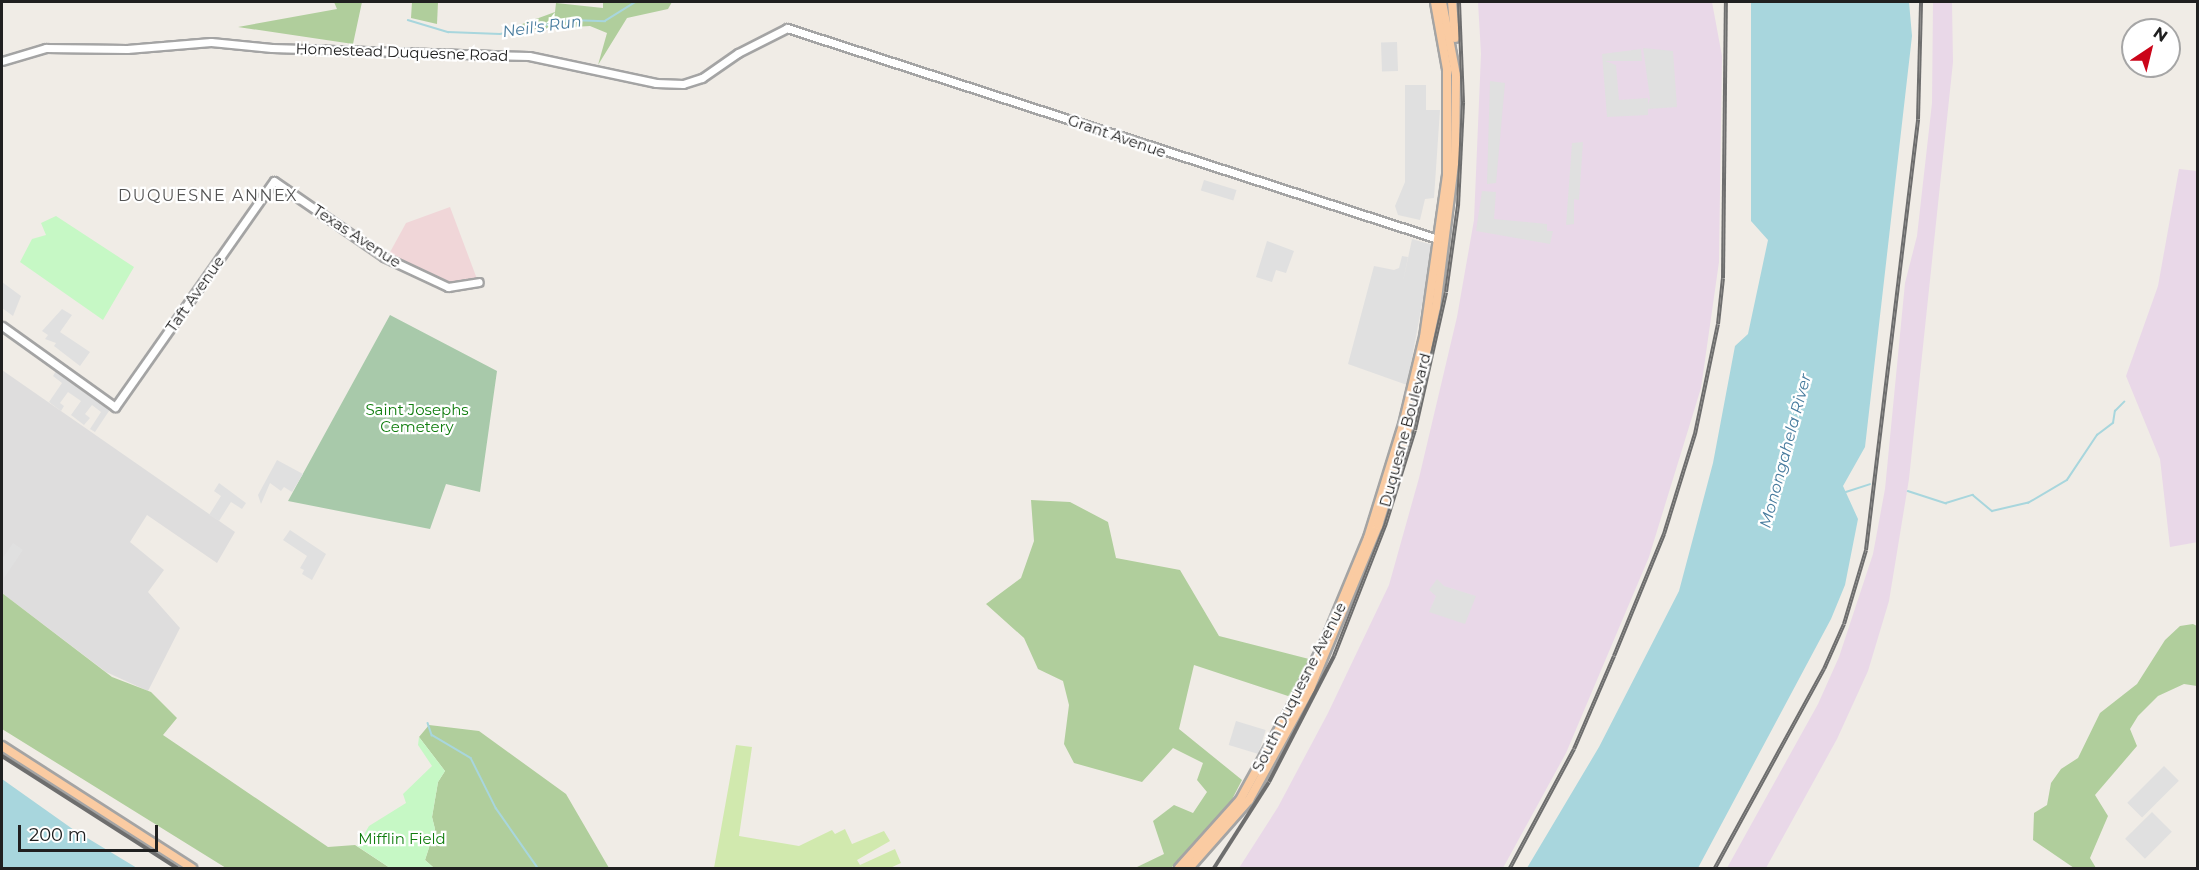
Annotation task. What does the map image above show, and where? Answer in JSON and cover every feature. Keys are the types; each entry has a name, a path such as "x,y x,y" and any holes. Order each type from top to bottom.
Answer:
{"main road":[{"name":"Duquesne Boulevard","path":"1435,2 1448,82 1447,176 1443,240"},
{"name":"Duquesne Boulevard","path":"1190,868 1229,826 1269,767 1310,689 1378,526 1415,403 1455,156 1456,75 1442,2"},
{"path":"1448,82 1456,75 1452,2"},
{"name":"South Duquesne Avenue","path":"1179,868 1240,800 1310,671 1347,588 1403,425 1443,240"},
{"path":"2,746 192,868"}],"street":[{"name":"Homestead Duquesne Road","path":"2,61 46,48 127,49 211,42 272,48 529,56 656,83 683,84 702,78 738,52 787,28"},
{"name":"Grant Avenue","path":"787,28 1443,240"},
{"name":"Texas Avenue","path":"274,181 402,266 448,287 479,282"},
{"name":"Taft Avenue","path":"2,326 115,407 274,181"}],"shaded area":[{"path":"1478,2 1712,2 1722,56 1719,262 1701,388 1649,557 1566,753 1503,868 1239,868 1278,807 1328,713 1389,585 1419,478 1457,317 1474,220 1481,54"},
{"path":"1933,2 1952,2 1953,62 1909,479 1889,601 1868,671 1837,739 1766,868 1727,868 1818,704 1839,657 1873,554 1885,489 1905,283 1917,236 1932,103"},
{"path":"1397,42 1398,71 1382,72 1381,43"},
{"path":"1643,48 1673,51 1677,107 1648,109 1648,115 1607,117 1602,54 1641,49 1642,61 1605,61 1616,65 1619,100 1648,98 1648,105 1650,98"},
{"path":"1490,81 1505,83 1496,183 1487,184"},
{"path":"1405,85 1426,85 1426,110 1440,110 1434,198 1425,199 1420,220 1398,215 1395,206 1405,182"},
{"path":"1583,142 1579,200 1574,199 1574,224 1566,225 1572,143"},
{"path":"2179,169 2197,171 2198,542 2170,547 2160,459 2126,376 2158,286"},
{"path":"1204,180 1237,190 1233,200 1201,191"},
{"path":"1482,191 1496,192 1494,219 1547,224 1547,231 1553,231 1550,244 1476,231"},
{"path":"450,207 477,279 444,282 389,254 406,223"},
{"path":"1412,239 1433,245 1407,385 1348,364 1374,266 1394,270 1399,268 1402,256 1408,257 1403,282"},
{"path":"1267,241 1294,251 1286,273 1276,270 1272,282 1256,277"},
{"path":"2,282 21,296 13,316 2,308"},
{"path":"62,309 72,315 60,332 90,352 80,366 54,346 56,343 45,339 48,335 42,331"},
{"path":"2,370 235,532 217,563 147,515 130,542 164,570 148,592 180,628 148,691 106,672 2,593"},
{"path":"56,371 111,408 95,432 90,429 101,412 92,405 85,414 90,418 84,425 71,415 81,401 68,392 60,403 64,406 61,411 49,402 62,383 53,376"},
{"path":"277,460 303,474 292,492 284,487 281,491 270,483 261,504 258,495"},
{"path":"219,483 246,503 242,509 231,502 219,521 209,515 221,496 214,491"},
{"path":"290,530 326,554 312,580 302,574 304,570 300,568 307,556 283,540"},
{"path":"13,543 23,550 4,578 2,559"},
{"path":"1437,579 1444,586 1476,596 1465,624 1429,612 1436,596 1429,590"},
{"path":"1236,721 1266,730 1258,754 1229,745"},
{"path":"2164,766 2179,781 2142,818 2127,803"},
{"path":"2152,812 2172,832 2145,859 2125,839"}],"green space":[{"path":"334,2 362,2 353,44 238,27 337,9"},
{"path":"412,2 438,2 437,24 411,18"},
{"path":"603,2 672,2 668,9 627,18 598,65 607,33 590,26 503,31 555,12 556,3 603,8"},
{"path":"56,216 134,267 103,320 20,262 32,239 46,235 41,223"},
{"name":"Saint Josephs Cemetery","path":"390,315 497,371 480,492 446,484 430,529 288,501"},
{"path":"1031,500 1070,502 1108,522 1116,558 1180,570 1219,636 1309,659 1291,697 1194,665 1179,729 1242,780 1223,817 1171,868 1135,868 1164,854 1153,821 1174,805 1193,813 1207,792 1197,780 1203,763 1173,748 1142,782 1074,763 1064,744 1069,705 1063,681 1038,669 1024,638 986,604 1021,578 1034,541"},
{"path":"2,593 112,677 151,692 177,718 163,735 328,847 355,845 390,868 226,868 2,729"},
{"path":"2193,624 2197,626 2197,686 2184,684 2158,696 2138,716 2130,729 2137,746 2095,795 2108,816 2090,858 2096,868 2074,868 2033,840 2034,813 2047,805 2051,783 2061,769 2078,758 2100,713 2137,684 2165,640 2180,626"},
{"path":"429,725 479,731 566,794 609,868 434,868 425,860 435,829 432,817 438,782 445,771 419,737"},
{"name":"Mifflin Field","path":"419,737 445,771 438,782 432,817 435,829 425,860 434,868 390,868 357,846 369,826 406,803 403,794 432,766 418,745"},
{"path":"736,745 752,747 739,836 799,846 832,830 835,834 845,829 852,844 884,831 890,841 857,860 860,865 895,849 901,863 890,868 714,868"}],"water":[{"name":"Monongahela River","path":"1751,2 1909,2 1912,36 1865,447 1843,486 1858,519 1845,585 1831,619 1698,868 1527,868 1599,747 1679,591 1713,463 1735,346 1748,334 1768,240 1751,221"},
{"path":"2,779 74,830 137,868 2,868"}],"waterway":[{"name":"Neil's Run","path":"408,20 448,32 500,34 570,20 605,21 635,2"},
{"path":"1908,491 1946,503 1973,495 1992,511 2028,503 2067,480 2097,435 2113,423 2115,411 2124,402"},
{"path":"1846,492 1870,484"},
{"path":"428,723 432,735 471,758 496,808 538,868"}],"railway":[{"path":"1214,868 1269,782 1334,656 1386,523 1415,430 1446,292 1458,206 1463,102 1459,2"},
{"path":"1510,868 1574,749 1614,656 1664,534 1695,434 1718,324 1723,278 1726,2"},
{"path":"1715,868 1824,669 1844,624 1866,550 1918,119 1921,2"},
{"path":"2,756 177,868"}],"district":[{"name":"DUQUESNE ANNEX","path":"208,196"}]}
